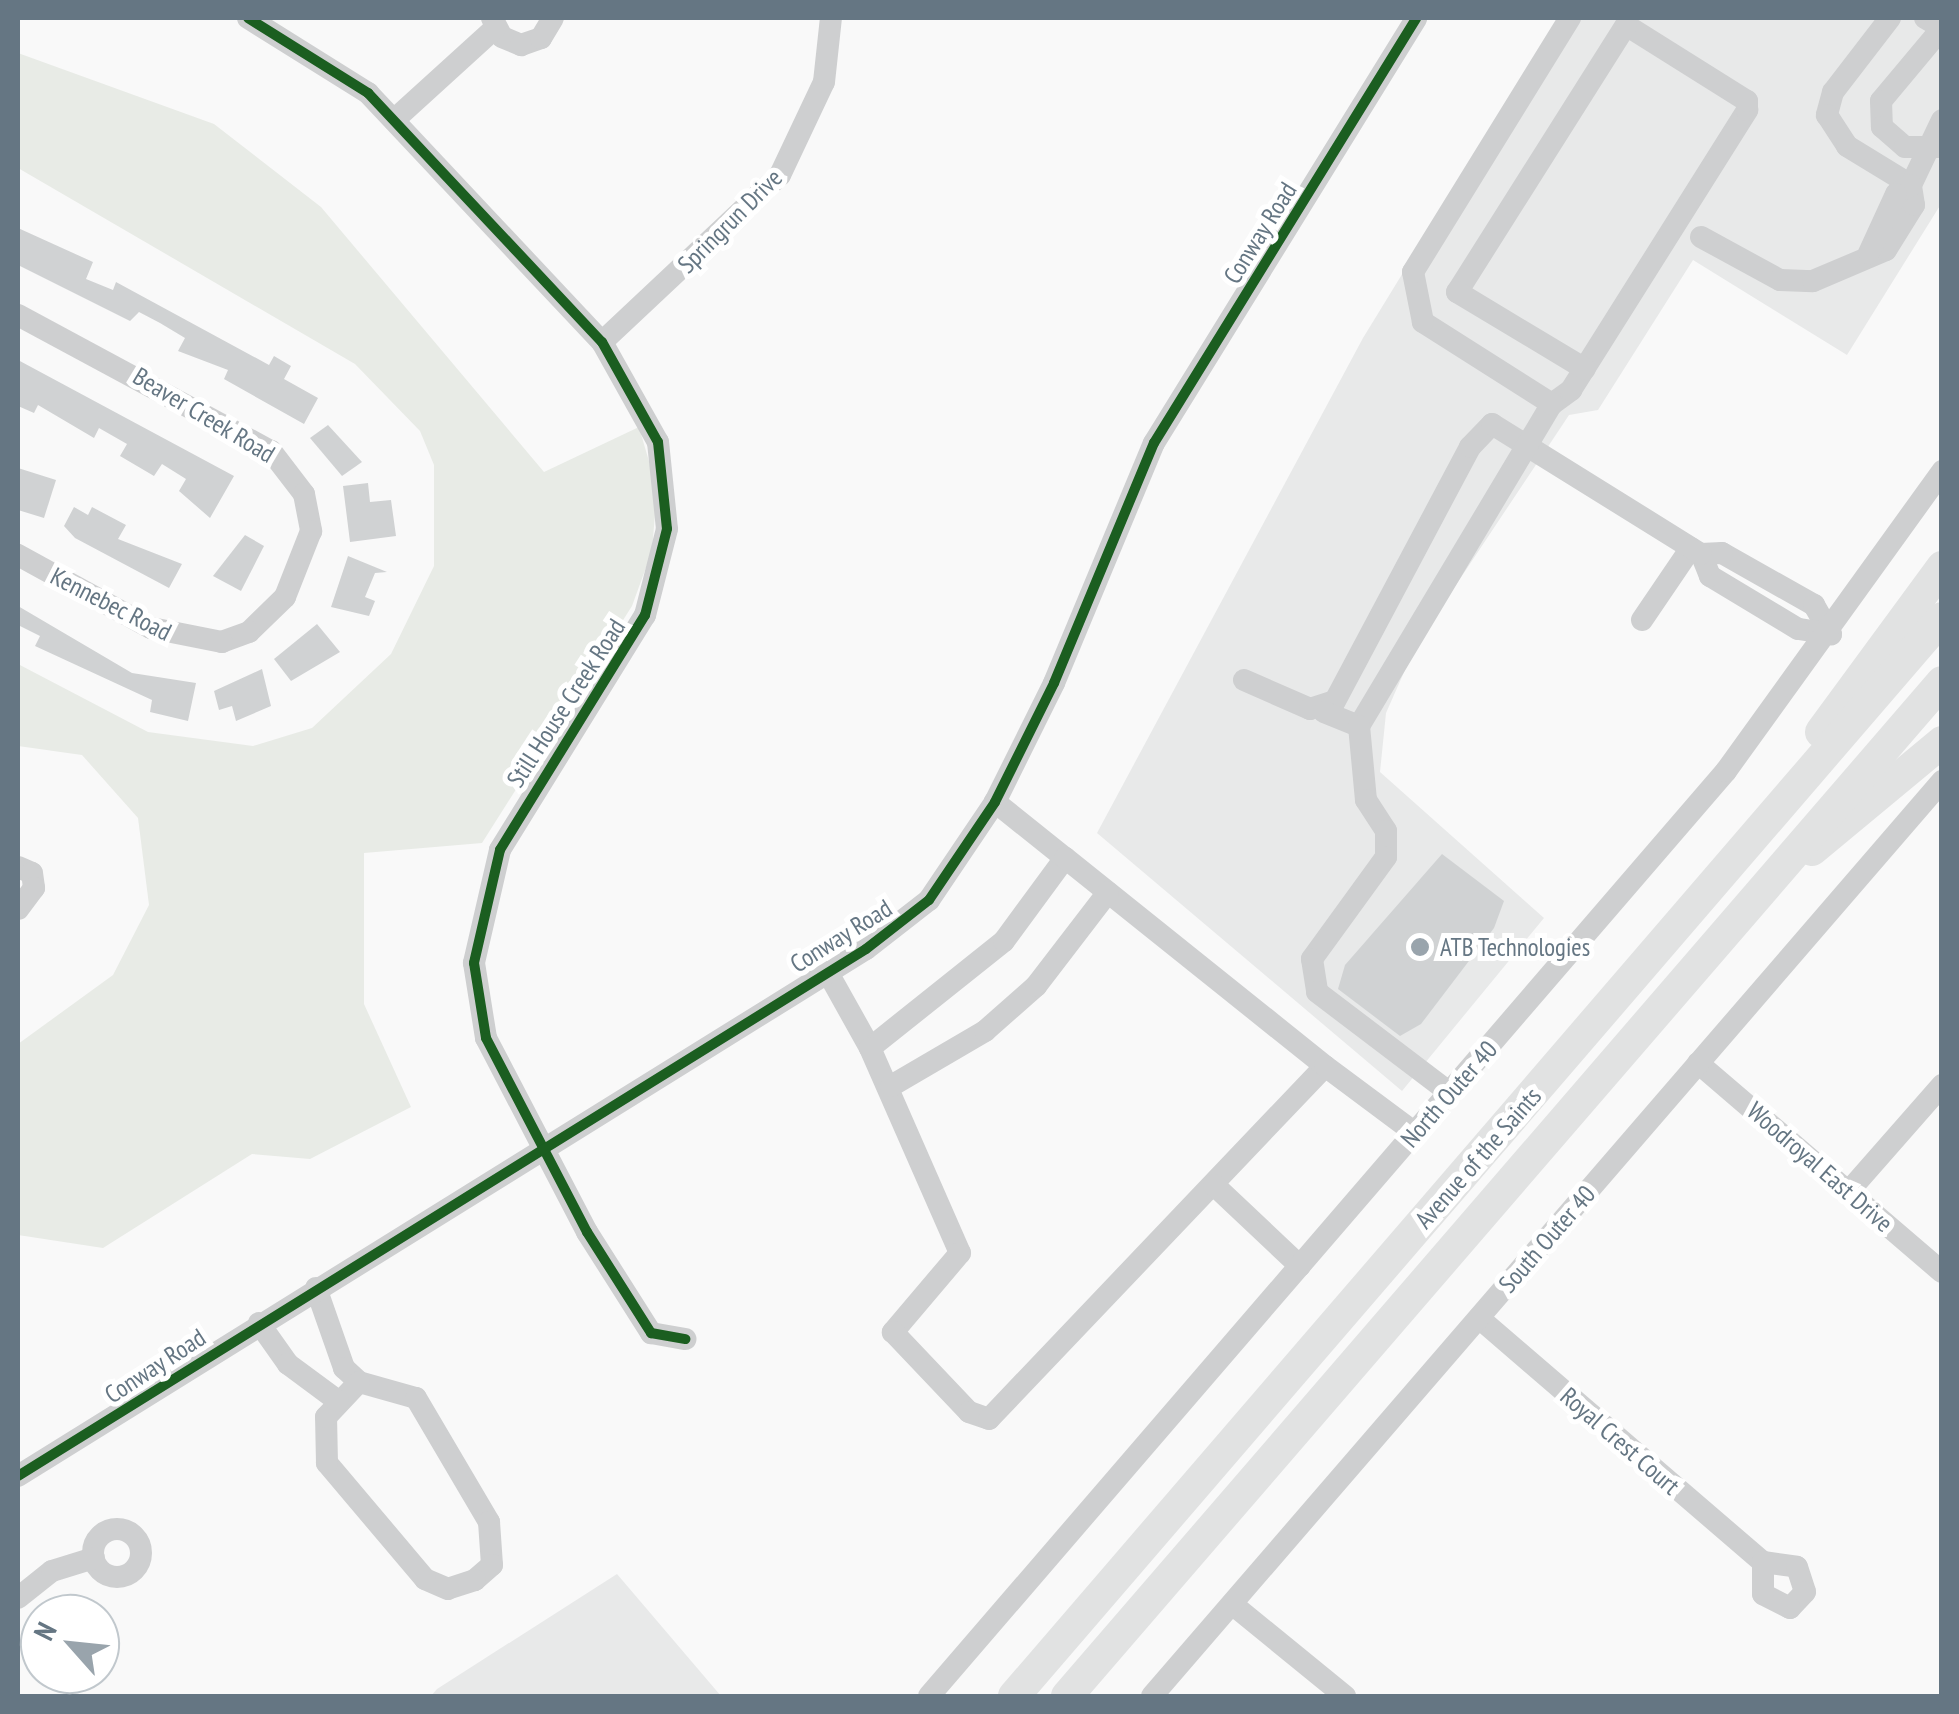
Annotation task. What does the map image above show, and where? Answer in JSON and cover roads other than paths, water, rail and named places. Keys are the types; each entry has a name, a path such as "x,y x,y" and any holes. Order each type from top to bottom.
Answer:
{"highway":[{"path":"1796,782 1834,706 1942,566"},
{"name":"Avenue of the Saints","path":"1014,1696 1796,782 1942,618"},
{"name":"Avenue of the Saints","path":"1067,1696 1942,682"},
{"path":"1768,882 1942,742"}],"street":[{"name":"Still House Creek Road","path":"248,18 323,58 394,120 602,342 658,442 668,488 660,574 628,650 500,850 475,946 486,1038 627,1302 651,1333 685,1339"},
{"path":"394,120 494,23 511,43 532,43 553,18"},
{"name":"Springrun Drive","path":"602,342 780,176 824,82 831,18"},
{"name":"Conway Road","path":"18,1476 544,1144 827,971 930,900 995,802 1154,443 1416,18"},
{"path":"1552,404 1423,322 1412,272 1570,18"},
{"path":"1890,18 1833,92 1827,115 1843,140 1912,185"},
{"path":"1925,18 1942,28 1882,102 1882,118 1905,147 1937,149"},
{"path":"1450,1093 1317,992 1312,959 1386,858 1386,831 1366,800 1360,726 1552,404 1585,369 1747,110 1747,100 1626,25 1457,292 1585,369"},
{"path":"1843,140 1882,118"},
{"path":"1701,237 1780,280 1845,272 1869,253 1886,250 1905,220 1912,185 1937,149 1942,120"},
{"name":"Beaver Creek Road","path":"18,315 279,456 309,509 298,572"},
{"path":"1324,712 1483,426 1529,445 1696,551 1722,553 1814,605 1831,634"},
{"name":"North Outer 40","path":"930,1696 1450,1093 1831,634 1942,471"},
{"path":"1642,620 1696,551"},
{"name":"Kennebec Road","path":"18,554 186,642 249,632 298,572"},
{"path":"1244,680 1360,726"},
{"name":"South Outer 40","path":"1152,1696 1942,781"},
{"path":"995,802 1325,1066 1415,1133"},
{"path":"870,1048 1004,941 1065,858"},
{"path":"18,909 25,870"},
{"path":"891,1086 984,1031 1036,986 1108,892"},
{"path":"827,971 891,1086 917,1168 960,1252 893,1332 969,1412 989,1419 1325,1066"},
{"name":"Woodroyal East Drive","path":"1698,1064 1942,1272"},
{"path":"1849,1191 1942,1085"},
{"path":"1214,1185 1300,1266"},
{"path":"316,1288 336,1350 359,1382 416,1398 489,1522 492,1565 475,1580 448,1589 424,1579 328,1463 324,1428 338,1401 359,1382"},
{"name":"Royal Crest Court","path":"1479,1318 1763,1562"},
{"path":"259,1323 338,1401"},
{"path":"307,1373 336,1350"},
{"path":"18,1598 52,1571 94,1558"},
{"path":"1232,1604 1345,1696"}],"place":[{"name":"ATB Technologies","path":"1420,947"}]}
